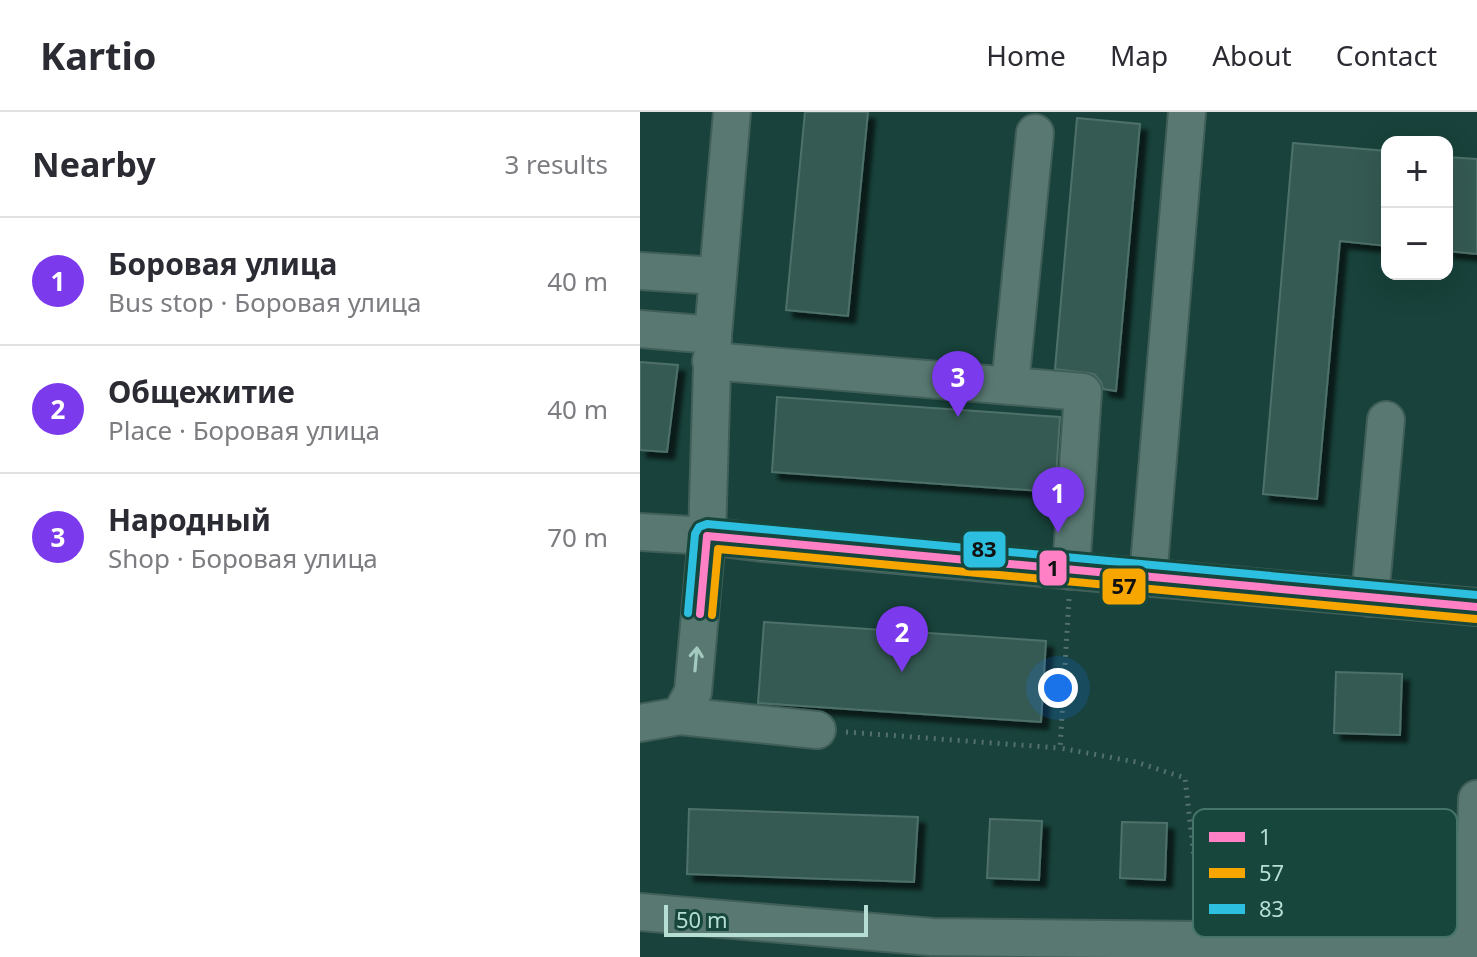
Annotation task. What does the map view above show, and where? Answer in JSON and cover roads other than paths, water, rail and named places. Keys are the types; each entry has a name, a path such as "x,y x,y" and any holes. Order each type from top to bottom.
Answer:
{"street":[{"path":"680,716 693,692 707,536 712,348 732,112"},
{"path":"1148,578 1187,112"},
{"path":"1010,386 1035,133"},
{"path":"640,271 717,276"},
{"path":"640,329 712,348 1010,386 1083,392 1071,571"},
{"path":"1370,598 1386,420"},
{"path":"640,532 1477,607"},
{"path":"640,723 680,716 817,730"},
{"path":"640,912 932,947 1475,948 1477,799"}],"place":[{"name":"Народный","path":"958,417"},
{"name":"Боровая улица","path":"1058,533"},
{"name":"Общежитие","path":"902,672"}]}
